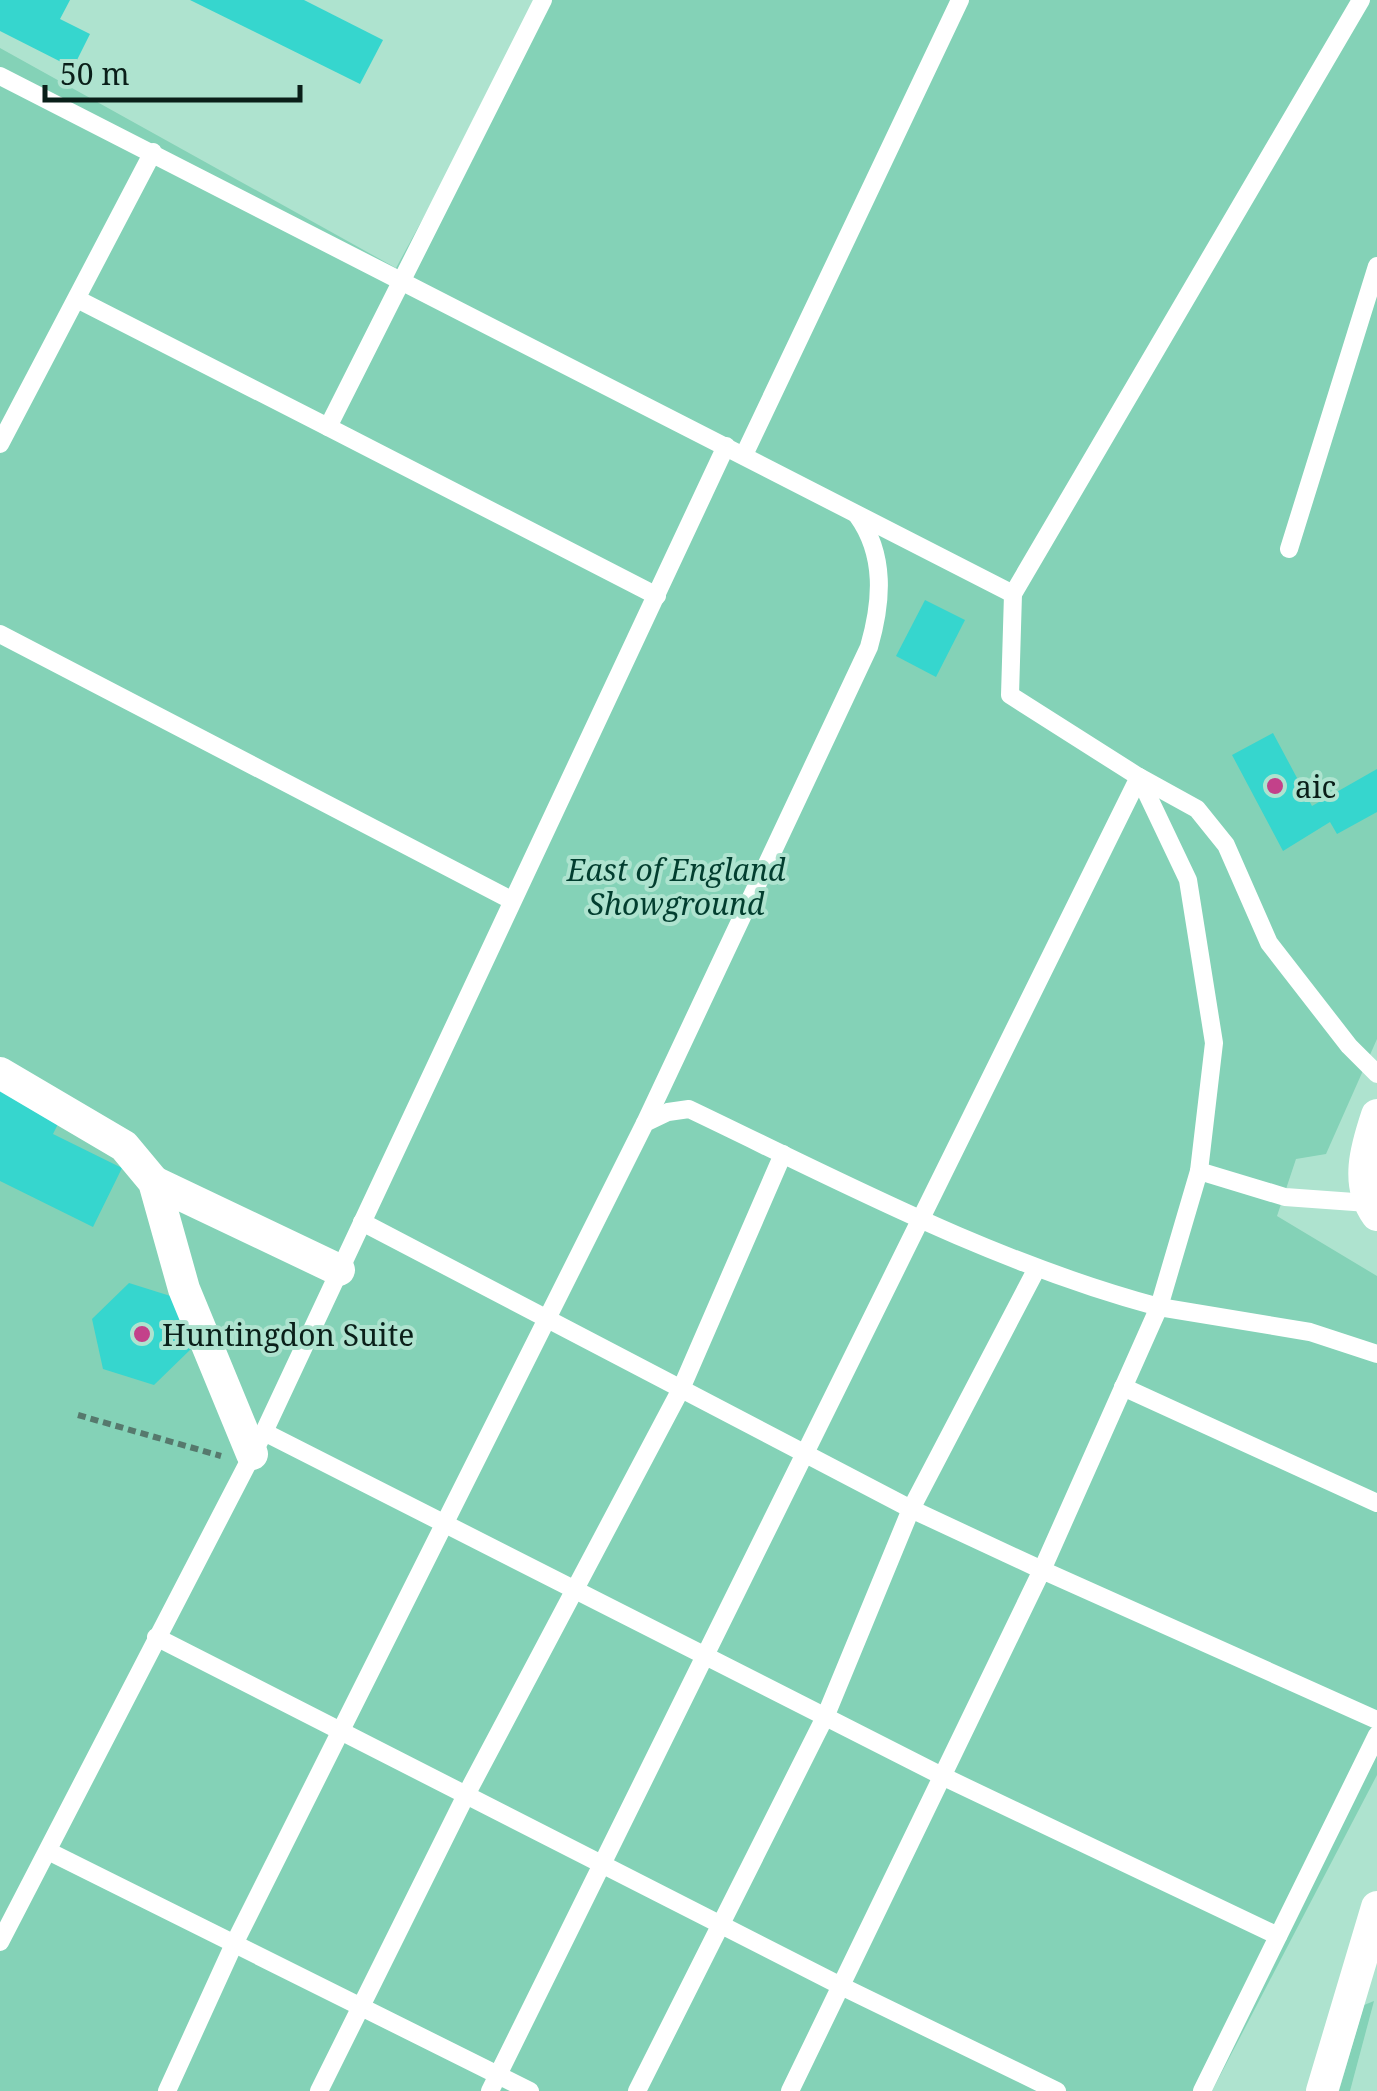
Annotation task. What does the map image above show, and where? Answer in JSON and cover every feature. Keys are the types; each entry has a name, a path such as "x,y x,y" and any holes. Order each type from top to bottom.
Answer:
{"street":[{"path":"0,1073 124,1146 154,1182 184,1289 258,1443"},
{"path":"1373,1209 1364,1178 1377,1115"},
{"path":"154,1182 339,1270"},
{"path":"1322,2091 1369,1965 1377,1907"}],"lane":[{"path":"328,427 544,0"},
{"path":"744,455 960,0"},
{"path":"1361,0 1014,594 1010,695 1139,777 1197,808 1226,845 1269,943 1349,1046 1377,1074"},
{"path":"0,76 1014,594"},
{"path":"1,442 153,152"},
{"path":"1288,549 1377,266"},
{"path":"77,299 657,596"},
{"path":"1,1938 50,1852 258,1443 726,446"},
{"path":"167,2091 234,1944 645,1123 869,646 880,608 880,570 868,530 856,513"},
{"path":"0,634 511,900"},
{"path":"790,2091 1042,1570 1158,1307 1198,1170 1214,1043 1188,880 1139,777"},
{"path":"494,2083 1139,777"},
{"path":"672,1066 676,1094 688,1110 922,1220 1076,1285 1158,1307 1310,1332 1377,1354"},
{"path":"645,1123 668,1112 688,1110"},
{"path":"319,2091 466,1795 681,1389 783,1154"},
{"path":"1198,1170 1285,1197 1373,1209"},
{"path":"362,1222 911,1510 1377,1720"},
{"path":"637,2091 826,1715 911,1510 1037,1268"},
{"path":"1123,1387 1377,1503"},
{"path":"258,1443 446,1523 708,1653 942,1776 1278,1936"},
{"path":"156,1638 841,1986 1057,2091"},
{"path":"1202,2091 1377,1736"},
{"path":"50,1852 360,2006 494,2083 530,2091"}],"path":[{"path":"78,1415 228,1458 258,1443"}],"green space":[{"name":"East of England Showground","path":"542,0 1377,0 1377,1039 1326,1154 1296,1159 1277,1216 1377,1276 1377,1775 1212,2091 0,2091 0,48 396,268"},
{"path":"1374,2001 1350,2091 1339,2091 1364,2005"}],"building":[{"path":"0,0 70,0 60,19 90,34 73,68 0,31"},
{"path":"190,0 304,0 383,40 360,84"},
{"path":"925,600 965,620 936,677 896,656"},
{"name":"aic","path":"1273,733 1312,806 1377,769 1377,812 1337,834 1330,822 1283,851 1232,755"},
{"path":"0,1087 61,1118 53,1134 122,1168 93,1227 0,1181"},
{"name":"Huntingdon Suite","path":"129,1283 180,1299 192,1348 154,1385 103,1369 92,1319"}],"place":[{"name":"aic","path":"1275,786"},
{"name":"Huntingdon Suite","path":"142,1334"}]}
